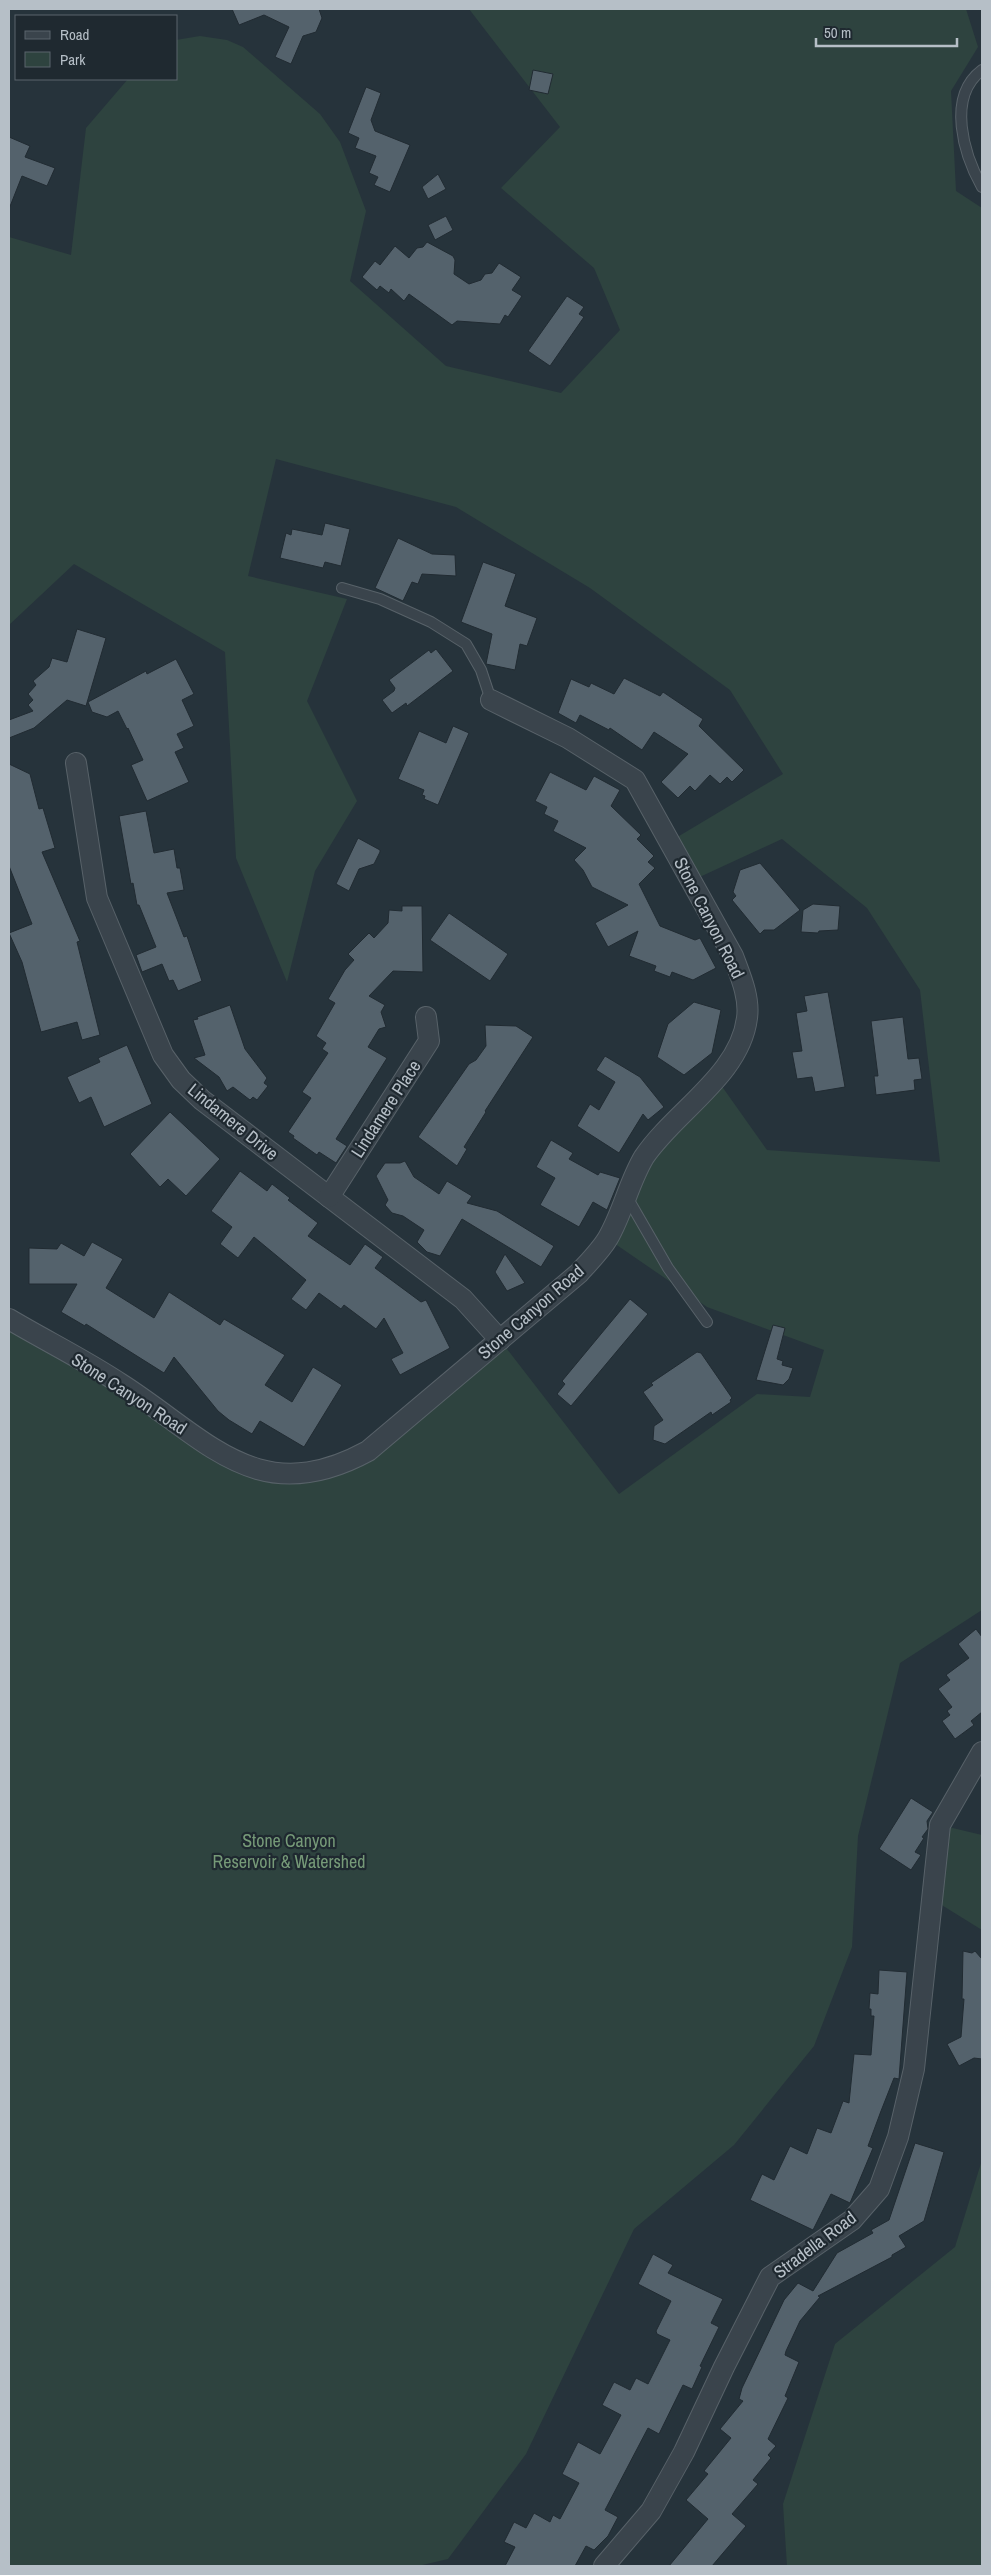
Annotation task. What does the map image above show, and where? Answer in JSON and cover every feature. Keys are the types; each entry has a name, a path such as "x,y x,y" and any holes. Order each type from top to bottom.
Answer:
{"street":[{"name":"Stone Canyon Road","path":"9,1319 121,1383 218,1453 250,1468 279,1474 315,1472 343,1464 368,1451 579,1273 608,1238 644,1158 672,1122 726,1068 741,1045 748,1017 743,981 733,956 634,780 568,738 491,700"},
{"name":"Lindamere Drive","path":"76,763 97,898 163,1055 181,1080 202,1100 463,1299 500,1340"},
{"name":"Lindamere Place","path":"329,1197 429,1041 426,1017"},
{"name":"Stradella Road","path":"604,2566 651,2511 684,2452 724,2367 770,2277 852,2220 879,2189 898,2137 914,2069 940,1825 982,1752"}],"lane":[{"path":"982,70 974,76 961,105 964,150 982,187"},
{"path":"342,588 388,602 431,622 466,644 481,670 491,700"},
{"path":"626,1197 668,1268 707,1322"}],"green space":[{"name":"Stone Canyon Reservoir & Watershed","path":"469,9 966,9 978,47 951,91 956,191 982,208 982,1610 900,1663 858,1836 852,1947 814,2046 734,2145 634,2229 526,2454 448,2559 418,2566 9,2566 9,1319 250,1468 343,1464 500,1340 619,1494 757,1394 810,1397 824,1350 707,1307 608,1239 644,1158 716,1078 767,1150 940,1162 920,990 867,908 782,839 691,881 669,842 783,774 730,690 590,588 456,507 276,459 248,576 347,599 307,701 357,801 315,871 287,982 236,858 225,652 74,564 9,625 9,237 71,255 86,128 127,80 178,80 178,40 200,36 227,40 243,47 320,114 340,142 366,211 350,281 446,366 561,393 620,330 594,268 501,188 560,127"},
{"path":"940,1825 982,1835 982,1930 932,1899"},
{"path":"982,2160 982,2566 787,2566 783,2504 835,2344 955,2247"}],"building":[{"path":"232,9 319,9 322,18 316,32 303,36 291,64 275,57 289,27 264,15 239,25"},
{"path":"533,70 553,74 548,94 529,90"},
{"path":"366,87 381,93 371,120 375,131 410,145 390,192 374,185 378,177 369,173 376,156 355,148 359,138 348,133"},
{"path":"9,137 30,146 25,157 55,168 47,186 22,176 9,209"},
{"path":"438,174 446,189 428,199 422,187"},
{"path":"446,216 453,230 435,240 428,225"},
{"path":"427,242 453,256 455,260 454,274 469,284 481,280 485,274 492,273 499,263 521,277 512,290 522,296 508,317 505,315 500,324 457,321 452,325 409,294 404,301 391,289 389,293 380,286 377,290 362,277 375,261 380,265 395,246 409,258 417,248 423,247"},
{"path":"567,296 584,307 579,314 584,317 550,366 528,351"},
{"path":"325,523 350,529 341,566 325,562 323,568 280,558 286,533 291,535 292,529 322,535"},
{"path":"398,538 432,554 455,555 456,576 422,574 418,584 412,582 403,601 375,588"},
{"path":"483,562 516,574 505,606 537,618 527,646 520,644 515,670 486,664 492,634 461,622"},
{"path":"77,629 106,638 86,706 67,700 34,728 9,738 9,720 33,711 28,705 33,700 28,694 36,685 33,681 49,667 52,658 67,662"},
{"path":"436,649 453,671 407,706 406,703 392,713 382,700 394,691 395,688 389,680 429,650 431,653"},
{"path":"176,659 194,694 182,700 194,726 177,734 184,748 175,752 189,782 147,801 131,765 143,760 118,711 107,717 92,712 88,702 146,671 147,674"},
{"path":"624,678 660,696 663,692 703,719 699,726 744,770 732,782 727,777 720,784 710,775 695,791 690,786 678,798 661,782 688,754 654,732 642,750 610,728 609,730 580,715 576,723 558,713 571,679 589,687 591,683 614,694"},
{"path":"453,726 469,733 438,805 424,799 425,796 422,795 424,790 398,779 419,731 446,743"},
{"path":"9,764 30,774 39,809 43,808 55,848 42,852 80,941 77,942 100,1035 82,1040 77,1022 41,1032 22,962 9,933 32,924 9,866"},
{"path":"550,772 586,790 594,776 620,790 611,806 641,835 637,839 654,856 648,862 655,868 639,884 660,926 695,940 700,938 716,968 693,980 672,972 670,977 654,971 656,966 629,956 638,931 608,947 595,923 628,905 592,887 583,870 574,860 586,848 553,831 558,821 544,814 547,807 535,801"},
{"path":"146,811 154,853 174,849 177,868 180,868 184,890 167,893 184,937 187,936 202,981 178,991 173,980 169,981 162,964 142,972 136,955 156,947 139,905 137,905 133,883 131,884 119,816"},
{"path":"358,838 380,850 380,852 374,864 359,869 349,891 336,884"},
{"path":"760,863 800,910 774,930 764,930 760,934 732,900 736,896 733,892 740,870"},
{"path":"813,904 840,906 838,930 819,931 818,933 801,932 803,910"},
{"path":"402,906 422,906 423,972 393,971 369,996 385,1005 381,1012 386,1027 379,1029 368,1047 387,1058 336,1139 347,1146 336,1163 319,1152 317,1155 293,1138 294,1136 288,1132 311,1098 302,1092 328,1053 322,1049 326,1043 316,1036 335,1003 328,999 345,970 354,960 348,954 369,933 374,938 388,923 389,910 402,911"},
{"path":"449,913 508,954 490,981 430,940"},
{"path":"828,992 845,1087 815,1092 812,1077 797,1079 792,1052 802,1051 796,1013 807,1011 804,996"},
{"path":"694,1002 721,1010 712,1053 684,1075 657,1057 668,1024"},
{"path":"230,1005 245,1049 267,1078 264,1083 268,1086 257,1100 253,1097 250,1100 233,1087 227,1091 219,1077 194,1058 205,1055 193,1020"},
{"path":"903,1017 908,1059 919,1058 922,1079 914,1080 915,1090 876,1095 874,1076 878,1076 871,1021"},
{"path":"485,1025 516,1026 533,1037 485,1111 464,1147 467,1149 457,1166 418,1137 469,1064 476,1060 486,1046"},
{"path":"127,1045 152,1104 104,1127 91,1097 79,1103 67,1077 100,1062 98,1058"},
{"path":"605,1056 640,1077 664,1107 648,1120 643,1114 619,1153 577,1126 590,1104 599,1110 615,1082 596,1070"},
{"path":"170,1112 220,1159 186,1196 168,1179 160,1187 130,1154"},
{"path":"551,1140 573,1153 569,1159 598,1175 600,1172 620,1178 607,1210 593,1202 579,1227 540,1205 555,1178 536,1167"},
{"path":"405,1161 414,1177 439,1194 447,1181 472,1196 467,1203 497,1211 554,1246 541,1267 462,1219 440,1256 427,1252 417,1242 424,1230 403,1216 392,1213 385,1205 388,1200 376,1176 385,1163"},
{"path":"240,1171 267,1191 272,1184 290,1198 288,1200 318,1223 308,1236 350,1265 365,1244 383,1257 375,1268 421,1302 426,1300 450,1348 400,1375 391,1359 403,1353 384,1318 376,1329 344,1305 341,1309 319,1293 306,1310 291,1299 306,1280 254,1237 238,1258 220,1244 232,1227 211,1211"},
{"path":"92,1242 123,1259 106,1288 154,1318 169,1292 220,1325 224,1319 285,1355 265,1385 292,1402 313,1367 342,1385 304,1447 260,1421 252,1434 229,1420 218,1411 174,1357 164,1373 86,1324 85,1326 61,1312 77,1284 29,1284 29,1248 57,1249 61,1243 84,1256"},
{"path":"505,1254 525,1283 507,1291 495,1272"},
{"path":"630,1299 648,1314 571,1406 557,1394 565,1384 562,1381"},
{"path":"773,1325 785,1328 777,1359 783,1361 782,1365 793,1368 789,1379 783,1385 756,1380"},
{"path":"697,1352 701,1353 732,1398 731,1402 712,1415 711,1412 665,1444 653,1440 654,1426 663,1420 643,1392 653,1385 651,1383"},
{"path":"976,1629 982,1637 982,1712 971,1721 974,1725 955,1739 942,1721 950,1715 947,1711 952,1707 938,1689 950,1680 946,1675 969,1658 958,1644"},
{"path":"911,1798 933,1812 927,1821 928,1829 922,1837 924,1838 915,1852 921,1855 911,1870 879,1849"},
{"path":"963,1951 972,1953 975,1951 982,1959 982,2059 974,2058 959,2066 947,2044 961,2037 964,1999 962,1999"},
{"path":"879,1970 907,1972 899,2079 894,2078 868,2146 873,2148 850,2203 831,2194 813,2230 750,2200 762,2174 774,2180 790,2146 807,2154 817,2128 831,2133 843,2101 849,2103 854,2054 871,2055 874,2016 871,2016 871,2009 869,2009 870,1993 878,1994"},
{"path":"915,2143 944,2152 924,2221 899,2236 906,2247 892,2255 892,2257 818,2296 820,2297 800,2321 786,2351 785,2355 799,2362 785,2396 788,2398 768,2439 776,2446 768,2455 771,2458 753,2480 758,2484 732,2514 746,2526 712,2566 669,2566 708,2519 686,2500 708,2474 704,2471 731,2438 720,2429 743,2401 739,2399 742,2388 784,2300 798,2283 813,2291 837,2253 873,2233 871,2230 889,2220"},
{"path":"653,2254 673,2265 668,2273 723,2299 711,2323 719,2327 700,2366 702,2367 692,2389 683,2385 659,2434 648,2428 605,2510 618,2517 608,2536 594,2550 586,2546 575,2566 505,2566 515,2547 504,2542 514,2522 526,2528 534,2513 550,2522 553,2515 560,2519 579,2483 562,2474 578,2442 600,2454 621,2415 602,2405 614,2382 630,2390 636,2378 648,2384 670,2340 657,2334 656,2331 671,2301 638,2284"}]}
